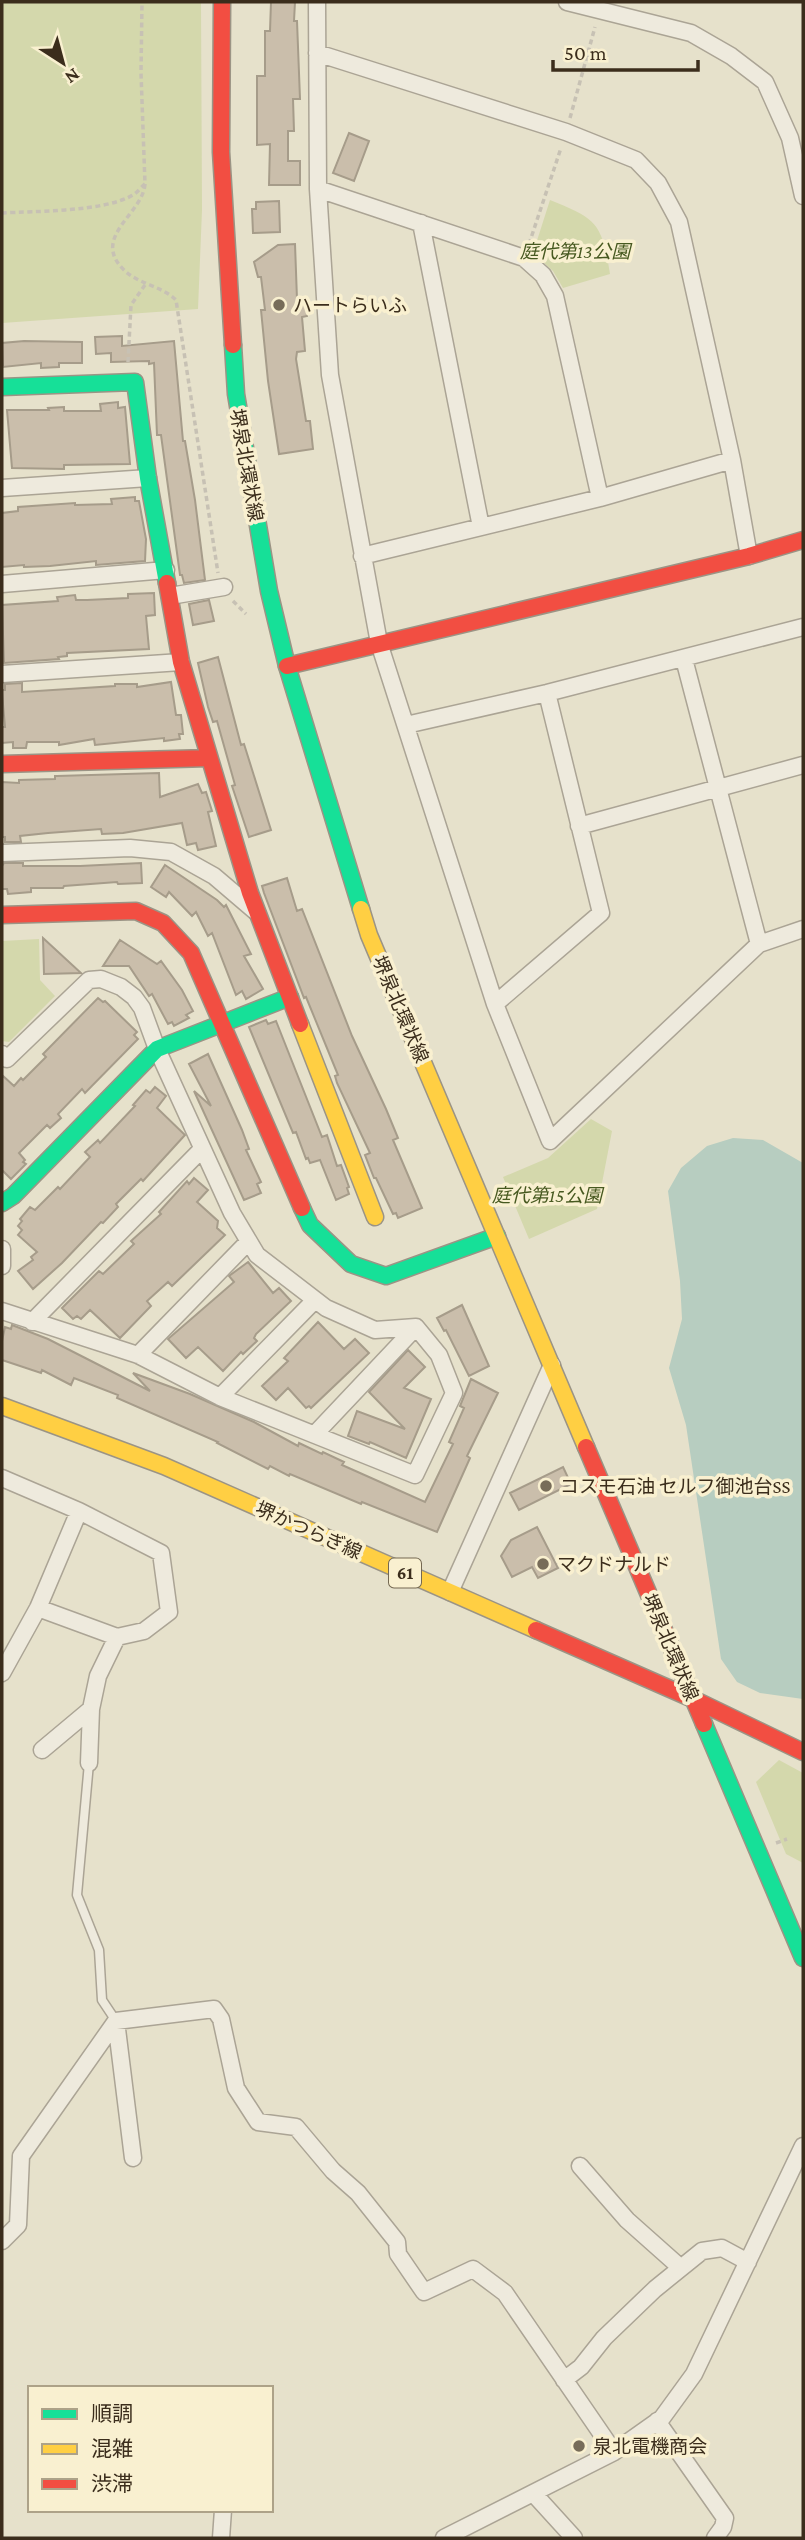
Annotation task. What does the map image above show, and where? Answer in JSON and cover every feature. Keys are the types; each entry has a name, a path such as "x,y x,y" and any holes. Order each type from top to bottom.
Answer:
{"main road":[{"name":"堺泉北環状線","path":"222,2 221,152 236,394 269,591 287,666 369,935 803,1958"},
{"path":"2,387 135,382 148,478 181,662 257,912 375,1217"},
{"path":"287,666 749,556 803,540"},
{"path":"2,764 209,758"},
{"path":"2,915 136,911 163,923 191,953 310,1225 351,1264 386,1276 497,1236"},
{"path":"2,1203 13,1196 157,1049 290,997"},
{"name":"堺かつらぎ線","path":"2,1406 164,1466 693,1699 803,1752"}],"street":[{"path":"317,2 318,190 330,375 379,643 495,1004 550,1141 759,944 803,929"},
{"path":"567,2 691,33 731,56 765,82 790,138 803,196"},
{"path":"317,53 566,132 636,160 658,183 679,222 732,460 749,556"},
{"path":"318,190 524,258 542,275 555,296 600,498"},
{"path":"421,223 481,527"},
{"path":"362,556 600,498 732,460"},
{"path":"2,488 148,478"},
{"path":"2,584 166,570"},
{"path":"170,596 224,587"},
{"path":"406,725 547,693 803,627"},
{"path":"684,659 759,944"},
{"path":"2,674 181,662"},
{"path":"495,1004 601,913 547,693"},
{"path":"579,826 803,765"},
{"path":"2,853 130,848 171,852 214,876 257,912"},
{"path":"2,1054 7,1059 89,980 101,979 121,988 142,1008 157,1049 202,1149 232,1213 257,1255 326,1308 375,1330 416,1327"},
{"path":"32,1322 202,1149"},
{"path":"138,1355 248,1242"},
{"path":"2,1249 2,1266"},
{"path":"219,1397 315,1300"},
{"path":"2,1311 138,1355 219,1397 415,1475 454,1393 439,1355 416,1327"},
{"path":"315,1434 416,1327"},
{"path":"450,1592 552,1365"},
{"path":"2,1478 79,1511 161,1553 169,1612 144,1631 117,1637 38,1608"},
{"path":"2,1674 38,1608 79,1511"},
{"path":"89,1763 91,1709 98,1676 117,1637"},
{"path":"42,1751 91,1709"},
{"path":"2,2241 18,2225 20,2156 116,2021 214,2010 221,2019 236,2088 258,2122 296,2127 332,2171 358,2193 397,2242 398,2254 424,2292 473,2269 505,2293 614,2452"},
{"path":"116,2021 132,2158"},
{"path":"444,2538 614,2452 662,2418 694,2374 803,2146"},
{"path":"580,2166 627,2220 681,2268"},
{"path":"564,2380 581,2367 604,2338 654,2289 702,2251 722,2248 748,2262"},
{"path":"657,2421 724,2518 723,2527 715,2538"},
{"path":"534,2494 574,2538"},
{"path":"221,2538 223,2512"}],"lane":[{"path":"89,1763 77,1895 99,1950 102,2000 116,2021"}],"path":[{"path":"142,2 144,194 119,227 113,239 113,250 124,271 176,300 218,579 246,614"},
{"path":"2,213 86,207 114,202 133,195 145,184"},
{"path":"128,382 131,305 147,282"}],"green space":[{"path":"2,2 201,2 202,210 198,309 2,323"},
{"name":"庭代第13公園","path":"550,200 578,213 595,225 604,244 610,274 563,288 553,271 533,253"},
{"path":"39,939 40,980 55,996 9,1042 2,1041 2,941"},
{"name":"庭代第15公園","path":"591,1119 612,1131 597,1209 529,1239 503,1177 548,1158"},
{"path":"779,1760 803,1773 803,1863 786,1854 756,1782"}],"shaded area":[{"path":"733,1138 763,1140 803,1163 803,1699 760,1693 737,1682 721,1659 686,1425 669,1368 682,1319 680,1281 668,1191 681,1168 707,1146"}],"building":[{"path":"271,2 295,2 300,99 293,99 294,131 288,131 288,161 300,161 300,185 269,185 270,144 257,145 257,76 265,76 265,31 270,31"},
{"path":"349,133 369,141 354,181 333,173"},
{"path":"279,201 280,232 253,233 252,209 256,209 256,202"},
{"path":"295,244 297,299 305,298 307,316 302,317 305,351 297,352 296,359 306,421 310,421 313,449 279,454 268,381 261,310 265,310 261,277 258,277 254,262 278,245"},
{"path":"122,336 122,346 174,341 183,441 195,500 205,580 184,583 180,575 161,435 157,435 154,363 111,362 111,353 96,354 95,337"},
{"path":"82,342 82,363 59,363 59,367 41,368 41,363 3,367 2,343"},
{"path":"118,402 118,408 125,407 130,464 64,465 64,469 12,468 7,410 49,410 48,408 64,407 64,411 101,411 100,404"},
{"path":"135,497 135,501 139,501 146,539 145,561 2,567 2,513 18,511 18,507 75,503 112,504 111,499"},
{"path":"154,593 155,615 146,616 149,649 67,653 67,656 58,657 59,659 4,663 2,605 58,601 57,597 75,595 76,600 87,600 128,598 128,594"},
{"path":"209,600 214,621 193,625 189,604"},
{"path":"218,657 241,745 244,744 271,830 249,837 232,786 235,785 217,721 213,722 208,707 198,663"},
{"path":"171,682 176,715 181,715 183,734 179,734 180,739 164,741 164,738 95,745 94,739 59,745 59,742 27,742 26,748 13,748 13,742 2,743 2,727 5,727 2,690 5,690 5,684 22,683 22,692 115,684 137,684 137,687"},
{"path":"159,773 160,797 198,784 202,793 206,792 212,811 208,812 216,846 198,850 196,843 187,845 182,823 123,833 102,834 101,829 20,836 21,842 5,842 5,837 2,837 2,782 55,779 55,776"},
{"path":"4,863 23,863 23,866 80,866 141,863 142,883 117,882 63,888 31,888 31,892 8,894 7,889 2,889"},
{"path":"165,865 224,907 226,905 251,954 244,956 263,989 246,999 242,991 236,995 212,933 208,936 196,912 192,916 169,892 166,897 151,887"},
{"path":"287,878 297,911 302,909 352,1036 398,1138 393,1140 422,1208 398,1218 396,1213 393,1214 374,1178 365,1155 370,1153 337,1083 335,1076 338,1075 306,997 304,998 264,893 262,886"},
{"path":"43,938 81,973 44,974"},
{"path":"120,940 157,964 161,961 193,1011 186,1015 189,1018 174,1026 172,1022 168,1024 152,994 149,996 129,966 103,966"},
{"path":"98,998 105,1001 137,1032 134,1035 138,1039 85,1093 82,1089 58,1114 61,1118 50,1128 47,1125 19,1153 26,1164 11,1179 2,1170 2,1075 14,1086 21,1078 23,1080 46,1057 43,1054"},
{"path":"266,1020 268,1024 276,1021 322,1137 327,1135 337,1166 341,1165 349,1194 336,1200 320,1160 310,1163 308,1158 306,1159 249,1027"},
{"path":"208,1054 242,1130 249,1149 246,1150 261,1182 257,1184 261,1193 244,1200 194,1091 211,1106 189,1064"},
{"path":"155,1087 166,1096 157,1108 185,1135 143,1181 141,1179 116,1204 118,1207 103,1223 33,1289 18,1271 33,1260 31,1257 37,1252 18,1235 22,1230 18,1226 22,1221 20,1219 30,1207 35,1210 58,1187 60,1189 90,1157 85,1152 98,1140 100,1143 135,1106 133,1105 146,1090 150,1093"},
{"path":"194,1178 208,1190 197,1202 218,1221 217,1228 225,1235 172,1286 168,1282 147,1301 151,1306 120,1338 90,1310 81,1319 77,1316 73,1319 62,1308 99,1271 103,1274 134,1244 131,1241 161,1214 159,1212 187,1181 189,1184"},
{"path":"248,1262 273,1293 279,1288 291,1301 256,1334 254,1338 257,1341 243,1354 241,1352 223,1371 198,1347 186,1358 168,1339 234,1282 229,1276"},
{"path":"462,1305 489,1366 469,1376 437,1318"},
{"path":"318,1322 344,1349 355,1339 369,1353 311,1408 306,1408 288,1388 276,1400 262,1386 288,1361 284,1358"},
{"path":"12,1325 48,1339 150,1391 133,1373 190,1394 254,1422 298,1446 299,1443 322,1454 323,1452 344,1462 342,1465 425,1502 453,1444 449,1442 464,1408 460,1406 471,1379 498,1393 467,1456 470,1458 437,1532 290,1474 289,1476 270,1466 268,1469 218,1442 117,1398 118,1395 74,1378 71,1385 42,1370 41,1373 2,1360 5,1327 11,1329"},
{"path":"408,1350 425,1367 404,1388 431,1399 406,1458 370,1442 369,1444 348,1436 357,1411 405,1429 369,1392"},
{"path":"563,1467 571,1484 519,1510 510,1493"},
{"path":"537,1527 558,1568 538,1578 532,1567 512,1577 501,1556 511,1540"}],"traffic: fast":[{"path":"233,345 236,394 269,591 287,666 361,909"},
{"path":"2,387 135,382 148,478 167,583"},
{"path":"2,1203 13,1196 157,1049 290,997"},
{"path":"302,1208 310,1225 351,1264 386,1276 497,1236"},
{"path":"704,1724 803,1958"}],"traffic: slow":[{"path":"361,909 369,935 586,1447"},
{"path":"300,1024 375,1217"},
{"path":"2,1406 164,1466 536,1630"}],"traffic: jam":[{"path":"222,2 221,152 233,345"},
{"path":"287,666 749,556 803,540"},
{"path":"167,583 181,662 250,893 300,1024"},
{"path":"2,764 209,758"},
{"path":"2,915 136,911 163,923 191,953 302,1208"},
{"path":"586,1447 704,1724"},
{"path":"536,1630 693,1699 803,1752"}],"place":[{"name":"ハートらいふ","path":"279,305"},
{"name":"コスモ石油 セルフ御池台SS","path":"546,1486"},
{"name":"マクドナルド","path":"543,1564"},
{"name":"泉北電機商会","path":"579,2446"}]}
